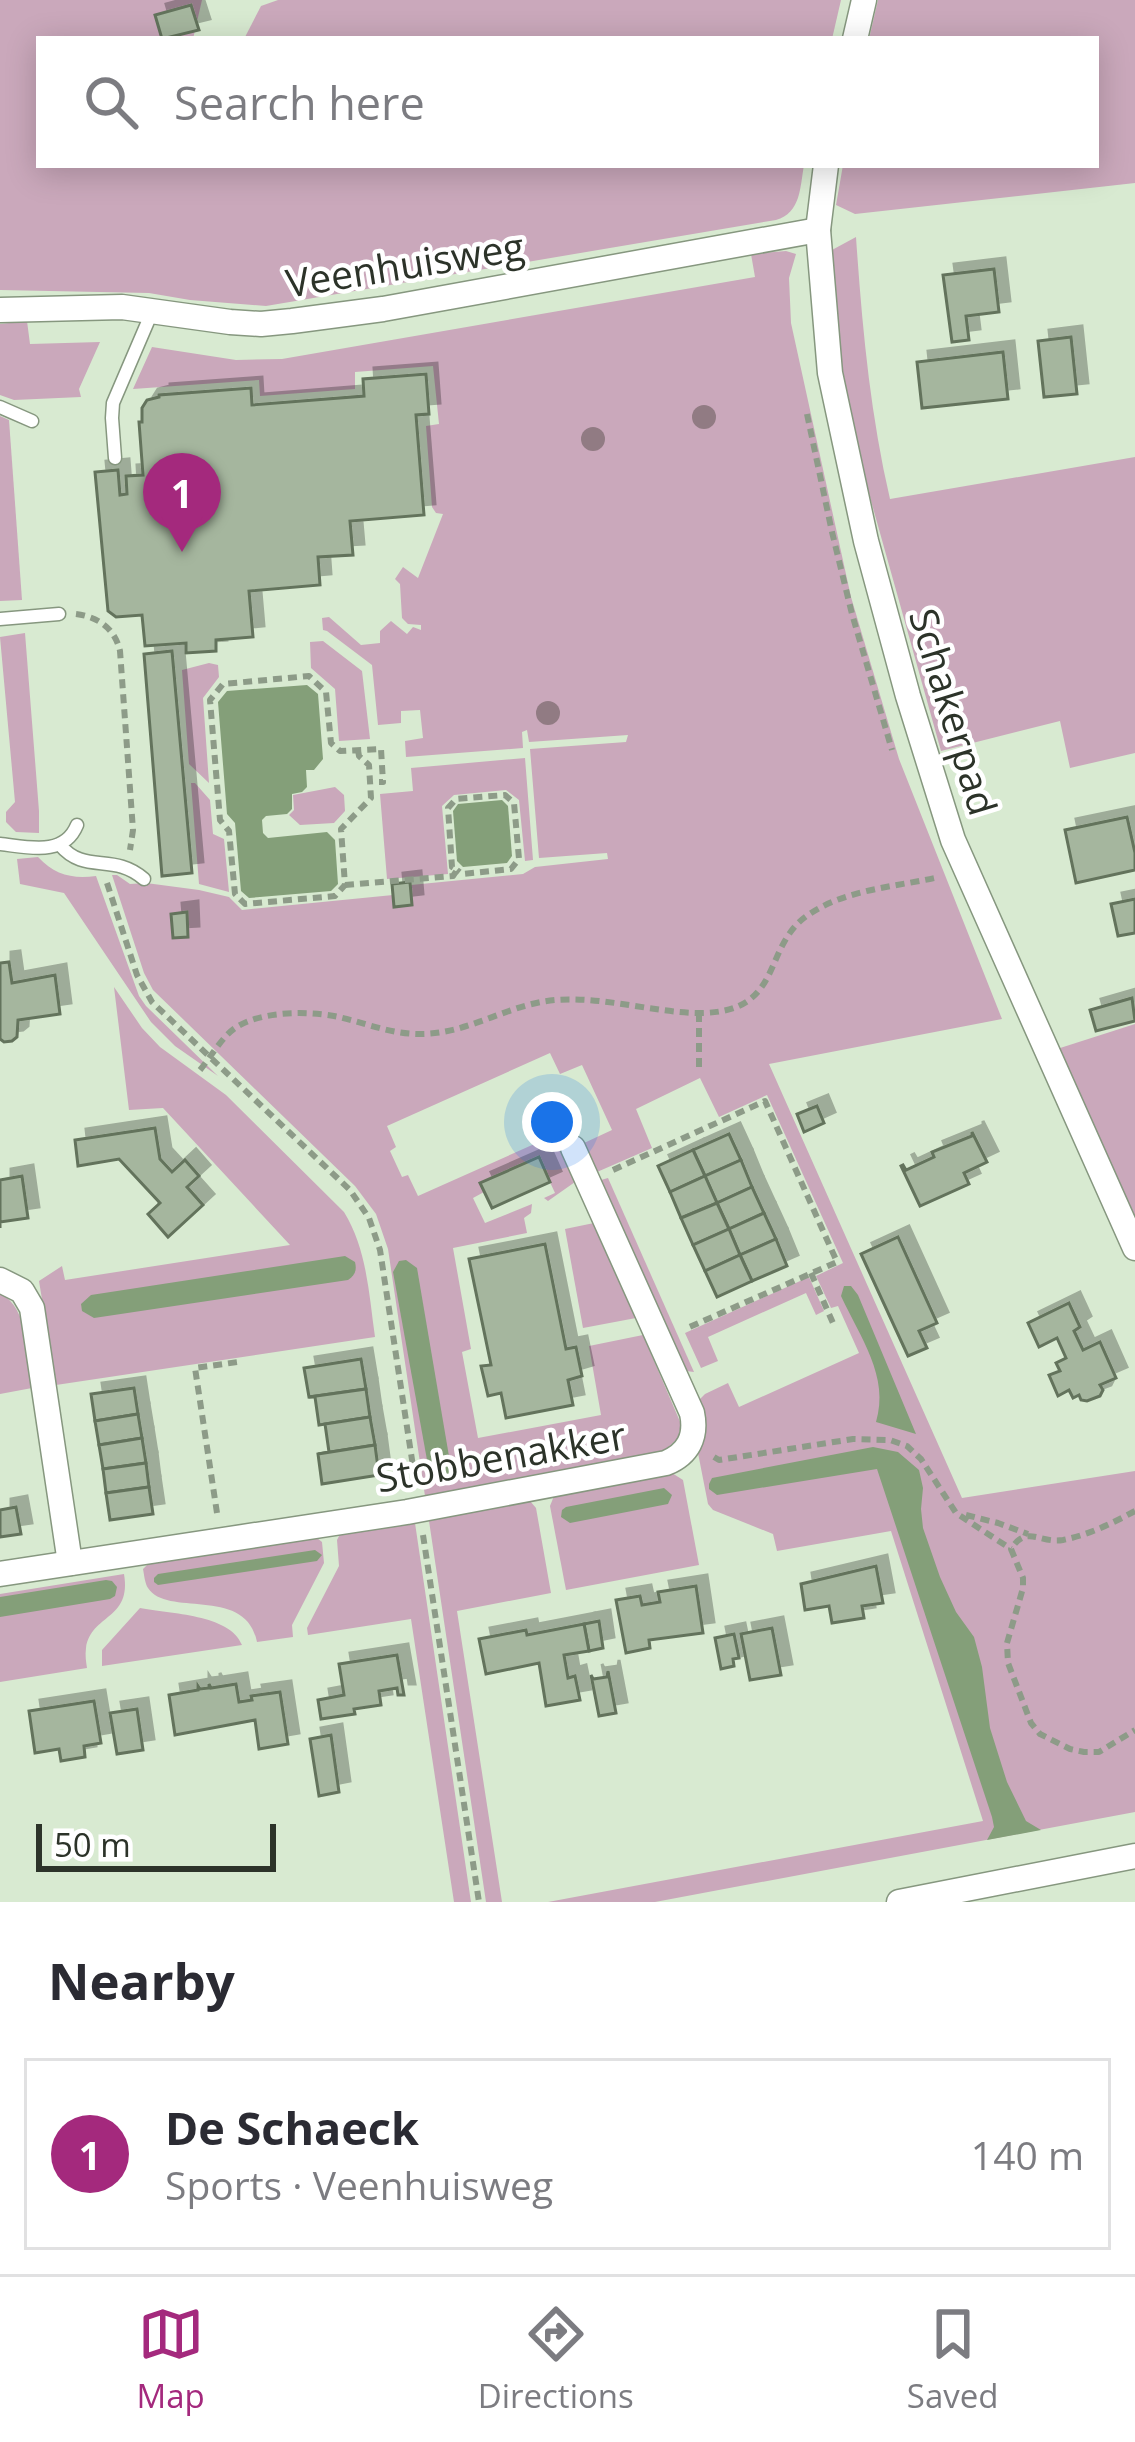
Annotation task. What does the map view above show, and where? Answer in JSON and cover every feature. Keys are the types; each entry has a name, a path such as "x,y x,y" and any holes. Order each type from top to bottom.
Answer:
{"street":[{"path":"856,36 864,0"},
{"name":"Schakerpad","path":"826,168 818,230 824,317 841,429 878,586 952,840 1135,1248"},
{"name":"Veenhuisweg","path":"0,310 91,306 230,322 292,321 383,309 818,230"},
{"path":"573,1148 690,1408 694,1428 688,1446"},
{"path":"0,1280 22,1291 32,1308 70,1563"},
{"name":"Stobbenakker","path":"0,1574 420,1510 666,1463 688,1446"},
{"path":"899,1902 1135,1856"}],"lane":[{"path":"115,458 113,403 152,311"},
{"path":"0,407 32,421"},
{"path":"0,619 59,614"},
{"path":"0,844 61,845 76,825"},
{"path":"61,845 78,860 126,866 144,879"}],"path":[{"path":"59,614 92,617 108,627 118,642 134,830 126,866"},
{"path":"381,776 381,749 340,752 331,743 326,692 309,676 223,684 210,700 220,820 230,831 235,894 245,904 334,896 345,885 453,876 457,870"},
{"path":"345,885 341,829 371,798 369,765 358,750"},
{"path":"505,795 514,803 519,859 511,869 462,874 457,870 452,867 448,808 456,800 505,795"},
{"path":"100,863 146,993 350,1190 369,1217 380,1250 479,1902"},
{"path":"200,1070 237,1027 278,1015 331,1016 418,1035 452,1031 522,1006 558,1000 699,1013 737,1006 753,998 790,933 816,910 856,893 938,878"},
{"path":"699,1013 699,1072"},
{"path":"588,1181 765,1101 837,1262 680,1331"},
{"path":"812,1273 833,1323"},
{"path":"222,1540 195,1368 238,1361"},
{"path":"688,1446 719,1460 853,1439 890,1440 907,1446 921,1459 956,1513 1012,1549 1023,1588 1007,1642 1007,1664 1031,1723 1054,1742 1084,1752 1099,1752 1135,1730"},
{"path":"956,1513 1050,1541 1100,1527 1135,1510"},
{"path":"1012,1549 1019,1539 1031,1535"}],"shaded area":[{"path":"0,0 202,0 194,36 36,36 36,168 804,168 795,205 776,220 266,306 149,293 0,290"},
{"path":"278,0 841,0 833,36 246,36 261,6"},
{"path":"878,0 1135,0 1135,183 855,214 836,205 842,168 1099,168 1099,36 870,36"},
{"path":"856,237 868,369 890,499 1135,457 1135,753 1070,768 1060,721 941,751 861,465 841,361 832,250"},
{"path":"751,254 796,254 789,278 791,323 851,597 899,759 1002,1019 769,1064 962,1498 1135,1471 1135,1812 655,1902 548,1902 983,1821 891,1531 777,1551 773,1534 708,1504 698,1453 706,1434 699,1400 728,1383 739,1407 859,1353 838,1306 831,1308 816,1276 843,1263 767,1095 719,1117 700,1078 636,1109 652,1148 597,1172 584,1143 612,1130 582,1065 560,1074 550,1053 387,1126 396,1147 390,1151 418,1196 550,1137 544,1114 575,1182 548,1201 544,1198 555,1193 538,1156 480,1182 484,1192 473,1198 485,1223 532,1204 524,1218 527,1233 453,1248 471,1349 462,1352 478,1438 601,1415 589,1346 643,1335 681,1424 678,1438 663,1452 425,1496 388,1249 376,1214 355,1186 153,990 112,875 130,884 229,897 242,910 393,895 395,907 412,905 411,885 523,874 535,867 608,859 607,853 539,858 530,749 626,742 628,735 529,742 527,730 522,732 523,748 406,757 405,741 423,738 420,710 401,711 401,723 378,725 372,665 323,630 322,618 329,617 361,645 380,643 380,631 391,621 407,634 413,627 421,630 421,625 402,618 400,584 395,579 403,567 418,578 443,514 432,507 426,426 439,424 433,366 355,372 355,389 260,396 259,380 133,389 152,347 236,360 282,359 755,277"},
{"path":"27,321 30,344 100,342 79,389 81,397 14,400 0,395 0,324"},
{"path":"0,416 9,420 22,600 0,601"},
{"path":"25,633 39,833 16,832 6,822 6,812 15,802 0,637"},
{"path":"323,641 362,671 370,739 339,741 335,689 311,668 310,642"},
{"path":"218,665 219,677 203,698 209,783 189,764 182,670"},
{"path":"307,685 318,694 323,759 314,770 306,770 307,787 292,794 292,809 287,814 262,820 263,833 268,838 327,832 335,840 338,884 331,891 249,898 241,891 235,823 227,814 218,702 227,691"},
{"path":"525,758 533,860 525,861 519,800 506,790 454,795 442,806 448,874 387,879 380,794 413,791 411,768"},
{"path":"191,783 210,800 213,834 224,839 229,892 199,884"},
{"path":"335,787 344,795 345,811 334,823 300,825 289,815 294,810 293,795"},
{"path":"502,800 508,806 512,856 507,863 463,867 457,861 453,811 458,804"},
{"path":"38,857 64,874 96,876 139,996 218,1076 175,1046 151,1022 64,893 20,884 17,859"},
{"path":"114,987 160,1047 226,1095 344,1212 362,1257 375,1337 56,1385 39,1281 62,1266 65,1280 290,1245 163,1108 129,1110"},
{"path":"1135,1024 1135,1221 1057,1049"},
{"path":"608,1178 694,1372 686,1371 601,1180"},
{"path":"594,1223 636,1318 583,1328 565,1229"},
{"path":"345,1256 356,1265 348,1280 94,1318 82,1311 81,1304 91,1295"},
{"path":"399,1261 417,1268 451,1468 441,1480 429,1471 393,1272"},
{"path":"809,1277 824,1311 816,1315 806,1293 708,1337 718,1361 701,1368 685,1333"},
{"path":"844,1286 851,1286 858,1295 916,1434 876,1422 876,1373 841,1296"},
{"path":"0,1293 10,1300 22,1322 32,1388 0,1394"},
{"path":"873,1447 898,1452 919,1470 923,1528 956,1612 974,1637 990,1728 1007,1782 1026,1821 1041,1830 987,1840 994,1827 992,1817 877,1469 717,1495 709,1489 712,1478"},
{"path":"672,1473 683,1480 699,1565 566,1590 550,1506 554,1496"},
{"path":"664,1488 672,1495 668,1504 570,1523 561,1517 566,1507"},
{"path":"530,1501 536,1508 551,1593 457,1611 502,1902 486,1902 429,1521"},
{"path":"415,1523 471,1902 454,1902 411,1619 308,1635 307,1628 339,1566 340,1534"},
{"path":"317,1538 322,1542 324,1563 292,1625 293,1637 257,1642 250,1625 238,1614 158,1597 145,1582 143,1569 149,1563"},
{"path":"315,1550 322,1555 317,1561 154,1582 158,1574"},
{"path":"124,1574 125,1589 117,1609 89,1637 87,1668 0,1682 0,1594"},
{"path":"106,1580 117,1587 110,1599 0,1617 0,1597"},
{"path":"140,1608 212,1621 242,1645 102,1666 102,1650"}],"building":[{"path":"191,5 199,30 161,36 155,15"},
{"path":"994,269 999,312 966,316 969,340 952,342 943,275"},
{"path":"1071,337 1077,394 1044,397 1038,341"},
{"path":"1003,352 1008,399 922,408 917,362"},
{"path":"426,374 429,414 416,415 424,515 350,521 353,555 318,557 320,585 249,591 253,637 216,640 216,651 186,653 186,643 145,646 142,615 116,617 108,611 95,472 118,470 120,495 127,494 126,476 143,475 139,422 147,400 251,388 252,405 364,396 363,379"},
{"path":"172,651 192,873 162,876 144,654"},
{"path":"1127,817 1135,870 1076,883 1065,830"},
{"path":"410,882 412,905 394,907 392,884"},
{"path":"1135,899 1135,933 1118,936 1111,904"},
{"path":"187,912 188,937 173,938 171,914"},
{"path":"9,962 12,983 55,975 60,1014 18,1020 17,1037 4,1042 0,1039 0,963"},
{"path":"1132,998 1135,1021 1096,1031 1090,1010"},
{"path":"817,1106 824,1123 804,1132 797,1114"},
{"path":"155,1128 160,1159 172,1172 185,1160 199,1176 187,1187 203,1205 168,1237 148,1214 160,1203 119,1159 78,1166 75,1140"},
{"path":"972,1132 987,1162 964,1173 969,1184 920,1206 901,1166 906,1170 934,1157 932,1152"},
{"path":"729,1134 741,1160 705,1176 693,1150"},
{"path":"693,1150 705,1176 670,1192 658,1166"},
{"path":"539,1157 550,1182 492,1208 480,1183"},
{"path":"741,1160 752,1187 717,1203 705,1176"},
{"path":"22,1176 28,1218 0,1222 0,1180"},
{"path":"705,1176 717,1203 681,1218 670,1192"},
{"path":"752,1187 764,1213 729,1229 717,1203"},
{"path":"717,1203 729,1229 693,1245 681,1218"},
{"path":"764,1213 776,1239 740,1255 729,1229"},
{"path":"729,1229 740,1255 705,1271 693,1245"},
{"path":"898,1237 937,1323 919,1331 927,1348 908,1356 861,1254"},
{"path":"776,1239 787,1266 752,1281 740,1255"},
{"path":"545,1244 566,1349 576,1347 582,1376 568,1380 573,1405 506,1418 501,1393 488,1396 481,1366 491,1365 469,1259"},
{"path":"740,1255 752,1281 717,1297 705,1271"},
{"path":"1069,1303 1080,1327 1074,1331 1083,1350 1100,1342 1116,1378 1100,1385 1100,1396 1087,1401 1079,1395 1073,1398 1069,1390 1058,1396 1049,1375 1060,1371 1056,1363 1066,1358 1057,1338 1039,1347 1028,1323"},
{"path":"361,1359 366,1389 309,1397 304,1368"},
{"path":"134,1388 138,1414 95,1421 91,1394"},
{"path":"366,1389 370,1417 319,1425 315,1397 309,1397"},
{"path":"138,1414 142,1438 99,1445 95,1421"},
{"path":"370,1417 375,1445 318,1454 329,1452 325,1424"},
{"path":"142,1438 146,1463 103,1469 99,1445"},
{"path":"375,1445 379,1475 322,1484 318,1454"},
{"path":"146,1463 149,1487 106,1493 103,1469"},
{"path":"149,1487 153,1514 110,1520 106,1493"},
{"path":"16,1507 21,1534 0,1537 0,1510"},
{"path":"876,1566 883,1603 862,1606 864,1618 832,1623 829,1606 805,1610 801,1584"},
{"path":"696,1586 703,1633 649,1640 650,1648 626,1653 616,1600 640,1596 642,1605 660,1602 658,1592"},
{"path":"599,1621 603,1648 589,1651 584,1624"},
{"path":"584,1624 589,1651 564,1655 568,1678 575,1676 580,1700 546,1706 539,1663 486,1674 479,1639"},
{"path":"772,1628 781,1675 750,1680 741,1634"},
{"path":"734,1634 739,1658 733,1659 734,1666 721,1669 715,1638"},
{"path":"397,1655 404,1695 398,1695 397,1688 379,1691 381,1705 321,1719 318,1700 344,1695 339,1664"},
{"path":"608,1671 616,1713 599,1716 591,1675 593,1679 607,1677"},
{"path":"209,1684 211,1688 236,1684 239,1702 280,1692 288,1744 259,1749 255,1720 175,1735 169,1695 198,1690 198,1686 209,1688"},
{"path":"94,1701 101,1743 84,1746 85,1757 61,1761 59,1749 35,1753 29,1711"},
{"path":"137,1709 143,1750 117,1754 110,1713"},
{"path":"331,1735 339,1792 319,1796 310,1739"}],"place":[{"name":"De Schaeck","path":"182,552"}]}
